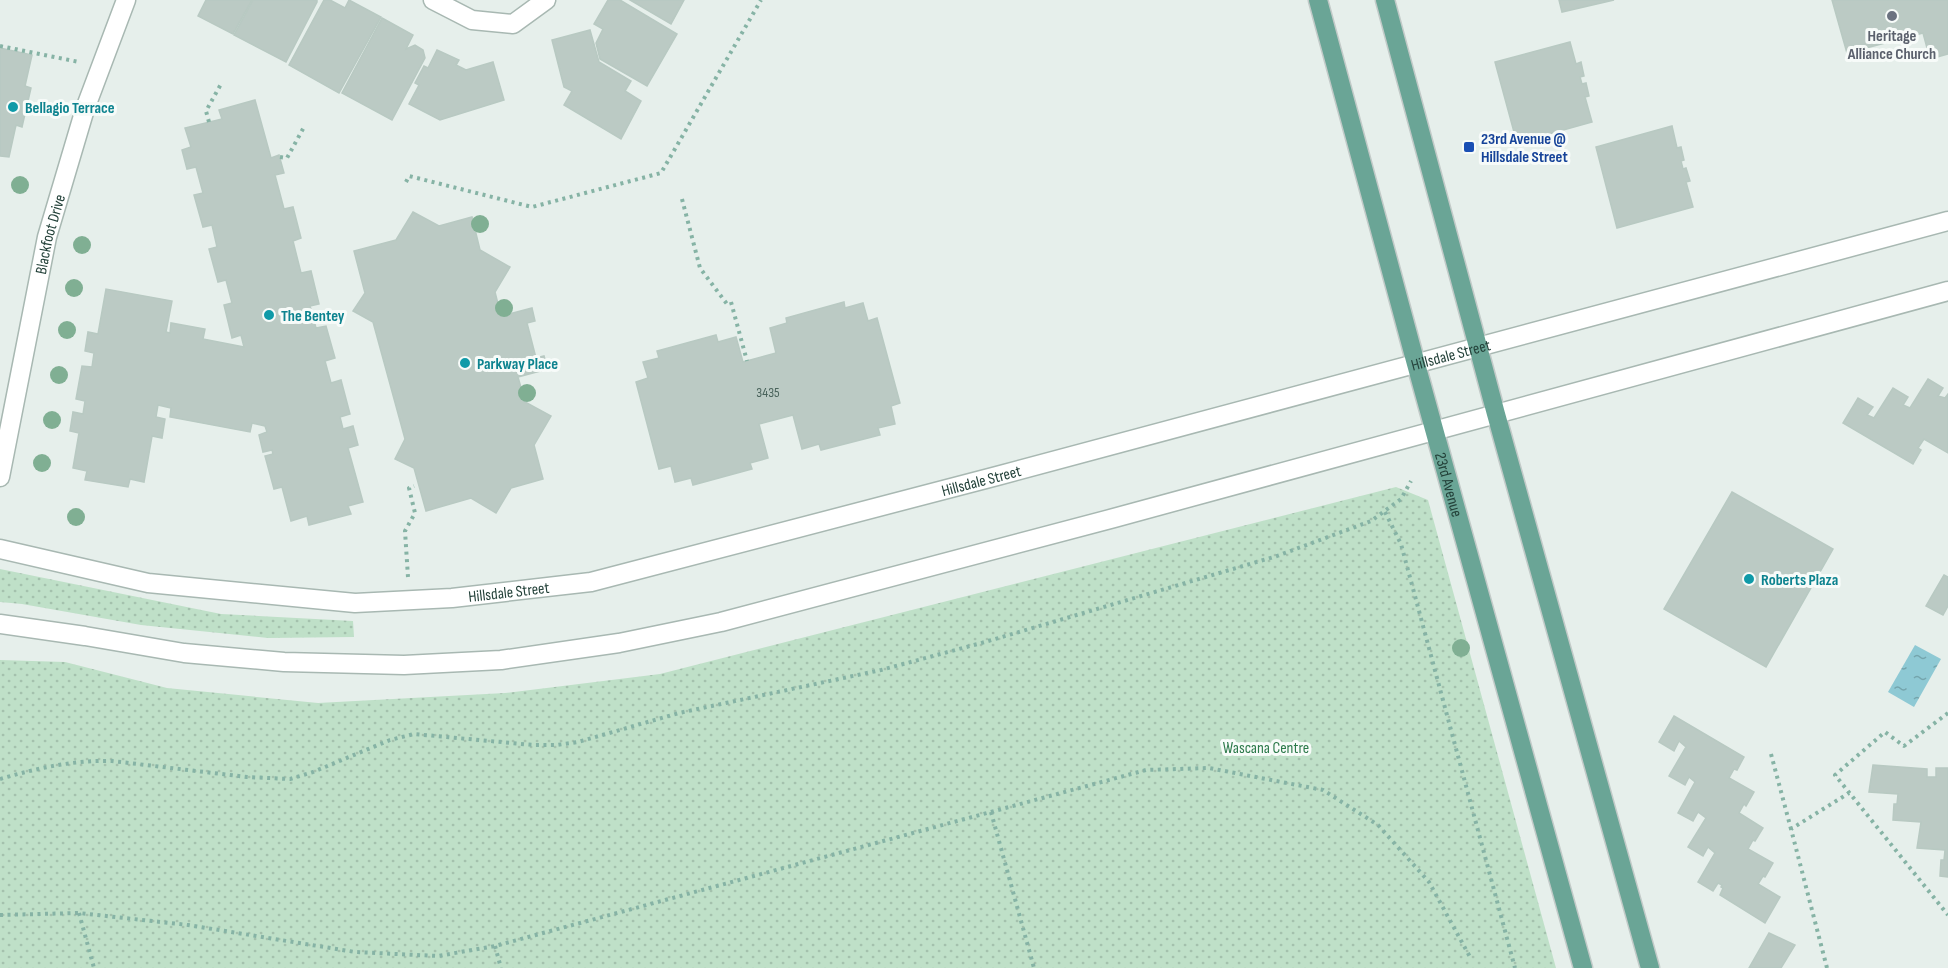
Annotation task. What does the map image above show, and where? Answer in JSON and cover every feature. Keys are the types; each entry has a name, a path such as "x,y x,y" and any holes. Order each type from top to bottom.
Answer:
{"main road":[{"name":"23rd Avenue","path":"1318,0 1583,968"},
{"path":"1385,0 1496,414 1650,968"}],"street":[{"name":"Blackfoot Drive","path":"0,477 47,237 85,109 126,0"},
{"path":"433,0 472,20 513,24 546,0"},
{"name":"Hillsdale Street","path":"0,549 148,583 355,603 453,598 591,582 1478,348 1948,220"},
{"path":"0,624 184,653 284,662 404,665 501,660 619,643 721,622 1948,291"}],"path":[{"path":"406,182 409,176 532,207 661,173 761,0"},
{"path":"0,46 101,67"},
{"path":"209,122 206,111 220,84"},
{"path":"280,157 287,158 304,127"},
{"path":"682,199 700,268 729,303 747,361"},
{"path":"0,779 43,766 91,760 247,777 290,778 313,772 390,740 414,734 533,745 578,742 679,712 881,670 1277,556 1371,521 1401,499 1411,481"},
{"path":"409,601 405,531 415,513 408,488 414,486"},
{"path":"1385,512 1401,544 1515,968"},
{"path":"1948,713 1904,746 1885,732 1835,775 1948,915"},
{"path":"1771,753 1827,968"},
{"path":"0,915 79,913 188,926 355,952 438,956 495,946 1146,770 1209,768 1323,790 1378,825 1429,882 1470,957"},
{"path":"1791,829 1849,793"},
{"path":"991,812 1034,968"},
{"path":"79,913 94,968"},
{"path":"495,946 501,968"}],"green space":[{"name":"Wascana Centre","path":"1396,487 1428,500 1556,968 0,968 0,660 65,662 167,688 318,703 505,693 660,674"},
{"path":"0,569 221,614 353,621 354,637 268,638 141,625 0,602"}],"water":[{"path":"1915,645 1941,659 1914,707 1888,692"}],"building":[{"path":"206,0 252,0 233,34 198,16"},
{"path":"253,0 317,0 286,62 234,35"},
{"path":"324,0 330,0 345,8 349,0 381,17 339,93 289,65"},
{"path":"608,0 620,0 677,34 647,86 600,59 596,43 603,29 594,24"},
{"path":"630,0 684,0 671,24"},
{"path":"1559,0 1614,0 1562,12"},
{"name":"Heritage Alliance Church","path":"1832,0 1948,0 1948,54 1930,59 1923,33 1847,53"},
{"path":"382,18 413,35 406,49 415,45 423,50 425,58 392,120 342,93"},
{"path":"590,30 599,62 631,81 625,91 641,101 621,139 564,105 572,91 564,87 552,40"},
{"path":"1570,42 1576,64 1581,62 1584,76 1580,77 1582,84 1586,83 1589,96 1585,97 1592,122 1517,143 1495,62"},
{"name":"Bellagio Terrace","path":"0,48 32,55 25,86 31,88 22,127 16,125 9,157 0,156"},
{"path":"437,50 459,60 456,65 466,70 493,62 504,100 440,120 409,104 419,85 415,83 424,66 428,68"},
{"name":"The Bentey","path":"255,100 271,158 279,155 284,173 275,175 284,209 293,207 301,238 293,241 301,273 311,271 319,304 310,306 316,328 326,326 335,358 325,361 331,383 341,380 350,414 340,417 343,429 353,426 358,445 348,448 363,502 348,506 351,514 309,525 307,516 291,521 282,487 274,489 265,456 273,454 272,450 263,452 259,435 267,432 265,426 252,423 250,432 170,417 171,408 158,405 156,417 165,419 162,438 152,436 144,482 130,479 128,487 85,480 87,471 73,468 79,433 70,431 73,412 83,414 85,401 76,399 82,366 92,367 94,353 85,351 88,332 98,334 106,289 172,301 166,332 170,333 171,323 205,329 203,339 244,347 241,335 232,338 224,305 232,303 226,280 218,282 209,249 217,247 212,225 203,227 194,195 203,193 196,167 187,169 182,150 191,147 185,128 222,119 219,110"},
{"path":"1672,126 1677,148 1681,147 1684,160 1681,161 1683,169 1686,168 1690,181 1686,182 1693,207 1617,228 1596,147"},
{"name":"Parkway Place","path":"413,212 439,226 472,217 480,250 510,267 495,292 501,316 532,308 535,321 527,323 536,358 544,356 548,369 518,377 525,402 551,416 534,445 543,479 511,488 496,513 471,498 426,511 414,468 395,459 405,439 373,322 353,311 365,293 354,251 396,240"},
{"path":"844,302 845,308 863,303 868,321 877,318 900,403 891,406 895,424 878,428 880,435 821,450 819,444 802,449 793,415 759,424 768,458 750,463 752,469 693,485 691,478 675,482 671,466 659,469 636,382 648,378 643,362 659,358 657,351 716,335 718,342 736,337 743,362 776,353 770,328 787,323 786,318"},
{"path":"1928,379 1943,388 1938,396 1945,398 1948,394 1948,453 1924,439 1918,448 1921,450 1913,464 1843,423 1858,398 1873,407 1867,415 1874,418 1893,388 1908,397 1903,405 1910,408"},
{"name":"Roberts Plaza","path":"1732,492 1833,549 1766,667 1664,609"},
{"path":"1944,575 1948,577 1948,606 1943,615 1926,606"},
{"path":"1674,716 1744,757 1737,770 1734,769 1729,778 1754,792 1739,813 1763,828 1748,849 1773,863 1758,884 1780,897 1765,923 1720,895 1722,885 1718,883 1713,891 1698,882 1715,853 1708,847 1703,856 1688,847 1706,818 1698,812 1693,821 1678,813 1695,782 1689,777 1685,785 1669,776 1686,747 1679,741 1674,751 1659,742"},
{"path":"1873,765 1927,769 1927,777 1936,777 1936,768 1948,768 1948,877 1940,876 1941,860 1944,860 1945,850 1917,848 1921,822 1893,820 1894,804 1897,804 1898,794 1869,792"},
{"path":"1769,933 1795,945 1781,968 1749,968"}],"place":[{"name":"Heritage Alliance Church","path":"1892,16"},
{"name":"Bellagio Terrace","path":"13,107"},
{"name":"23rd Avenue @ Hillsdale Street","path":"1469,147"},
{"name":"The Bentey","path":"269,315"},
{"name":"Parkway Place","path":"465,363"},
{"name":"Roberts Plaza","path":"1749,579"}]}
